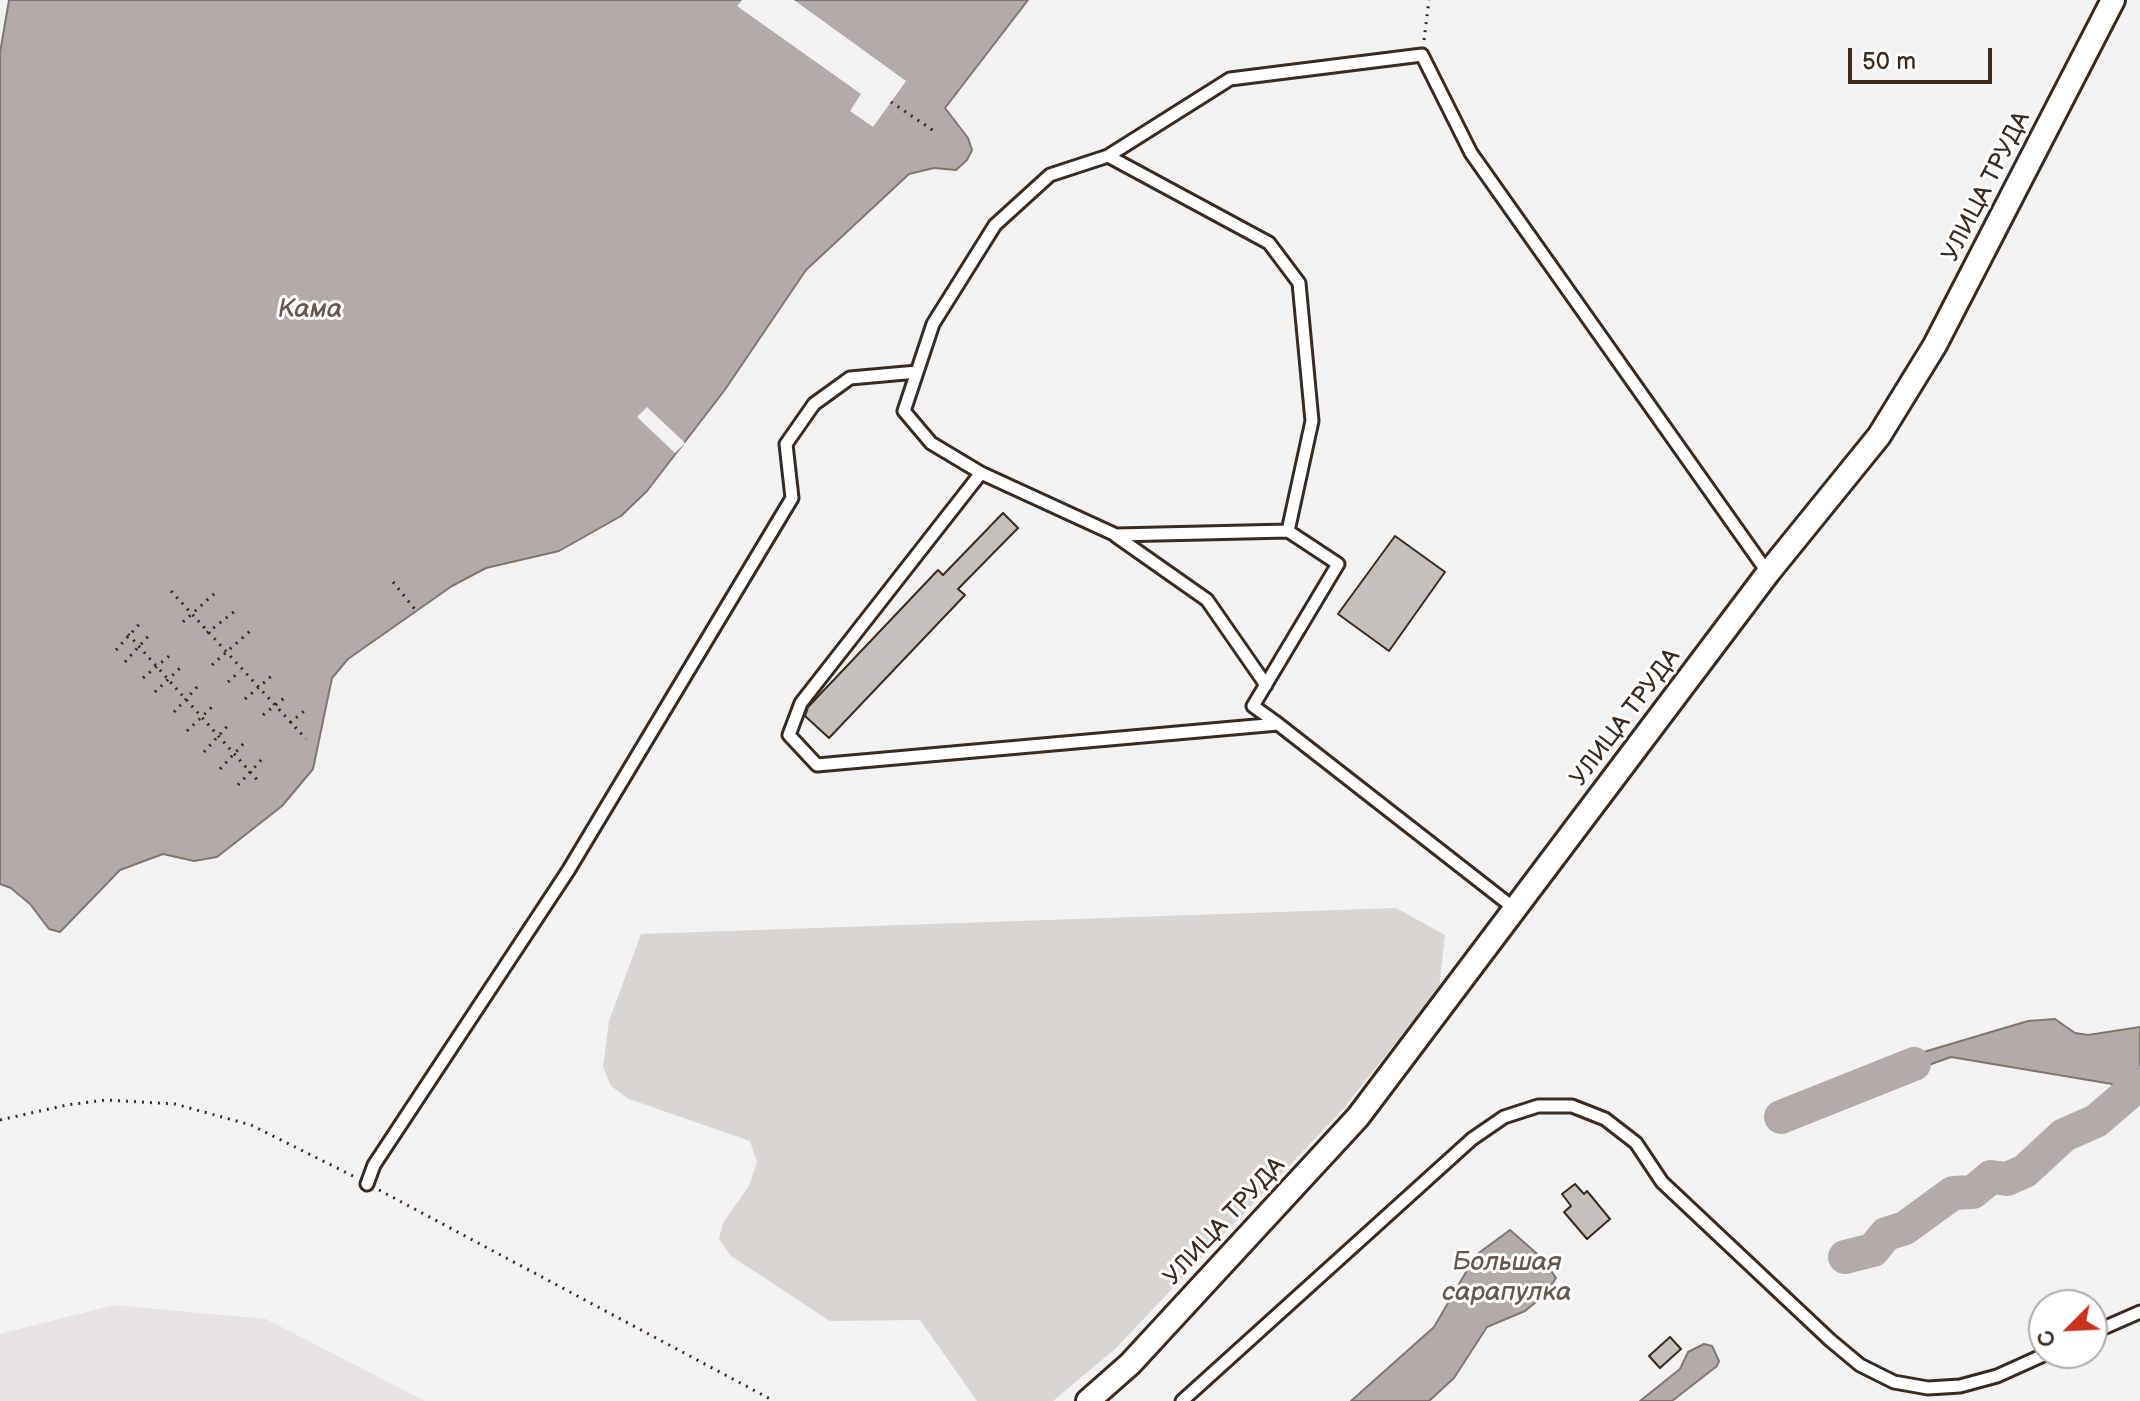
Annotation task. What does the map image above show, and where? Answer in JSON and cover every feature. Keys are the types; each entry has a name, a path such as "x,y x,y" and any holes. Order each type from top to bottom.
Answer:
{"street":[{"name":"УЛИЦА ТРУДА","path":"1088,1401 1130,1364 1358,1117 1768,573 1879,436 1908,394 2113,0"}],"lane":[{"path":"1266,685 1207,600 1116,535 981,473 931,443 904,411 933,324 995,225 1050,175 1108,156 1230,79 1422,55 1471,153 1768,573"},
{"path":"1108,156 1269,243 1299,283 1312,421 1288,531"},
{"path":"367,1184 374,1165 568,871 792,498 786,444 814,404 850,378 917,372"},
{"path":"981,473 801,703 789,735 817,765 1278,724"},
{"path":"1116,535 1288,531 1338,564 1253,706 1515,909"},
{"path":"1182,1401 1472,1139 1504,1117 1538,1106 1572,1106 1605,1119 1636,1143 1662,1182 1860,1365 1894,1382 1928,1388 1960,1386 1997,1376 2028,1362"},
{"path":"2108,1326 2140,1312"}],"path":[{"path":"1422,55 1429,0"},
{"path":"891,102 934,131"},
{"path":"393,582 417,612"},
{"path":"171,591 306,739"},
{"path":"183,622 215,593"},
{"path":"207,633 235,611"},
{"path":"116,650 142,621"},
{"path":"212,665 250,631"},
{"path":"125,662 151,633"},
{"path":"128,634 199,718 260,783"},
{"path":"143,678 169,656"},
{"path":"155,692 180,668"},
{"path":"228,682 241,670"},
{"path":"245,699 275,673"},
{"path":"174,712 198,686"},
{"path":"263,715 288,695"},
{"path":"187,731 213,706"},
{"path":"290,723 304,711"},
{"path":"204,752 230,723"},
{"path":"220,769 246,741"},
{"path":"238,785 265,756"},
{"path":"0,1120 106,1100 175,1104 251,1125 774,1401"}],"shaded area":[{"path":"1396,908 1445,935 1439,988 1343,1109 1115,1349 1053,1401 977,1401 920,1320 830,1321 731,1256 719,1239 723,1223 749,1186 757,1162 750,1141 629,1099 611,1086 603,1067 609,1021 641,934"},
{"path":"114,1305 266,1319 425,1401 0,1401 0,1334"}],"water":[{"name":"Кама","path":"9,0 1028,0 945,108 968,138 972,150 967,160 956,170 934,168 909,174 806,270 724,391 647,491 621,516 559,551 486,568 452,586 348,659 332,678 313,769 282,806 217,857 194,861 163,854 120,870 60,932 49,929 30,904 11,888 0,884 0,53"},
{"path":"2055,1019 2075,1033 2088,1035 2140,1027 2140,1095 2106,1124 2075,1137 2055,1134 2064,1126 2087,1120 2115,1096 2112,1084 1951,1057 1876,1084 1867,1077 1927,1051 2028,1021"},
{"name":"Большая сарапулка","path":"1510,1230 1543,1259 1556,1278 1546,1294 1525,1311 1487,1327 1454,1378 1429,1401 1351,1401 1434,1327 1476,1255"},
{"path":"1704,1344 1712,1346 1719,1361 1717,1366 1672,1401 1640,1401 1680,1369 1688,1352"}],"pier":[{"path":"742,0 794,0 906,81 873,127 850,111 861,94 737,6"},
{"path":"647,407 685,443 675,453 637,417"}],"building":[{"path":"1003,513 1018,528 958,589 965,595 829,738 805,716 808,707 938,570 943,575"},
{"path":"1395,536 1445,572 1389,651 1338,614"},
{"path":"1575,1184 1584,1194 1587,1191 1610,1219 1587,1239 1564,1212 1571,1206 1562,1194"},
{"path":"1670,1337 1681,1349 1660,1368 1649,1356"}],"waterway":[{"name":"Большая сарапулка","path":"1781,1117 1914,1064"},
{"name":"Большая сарапулка","path":"1845,1257 1873,1250 1886,1234 1905,1228 1953,1193 1973,1192 1991,1177 2007,1179 2025,1171 2064,1135 2096,1121 2140,1083"}]}
